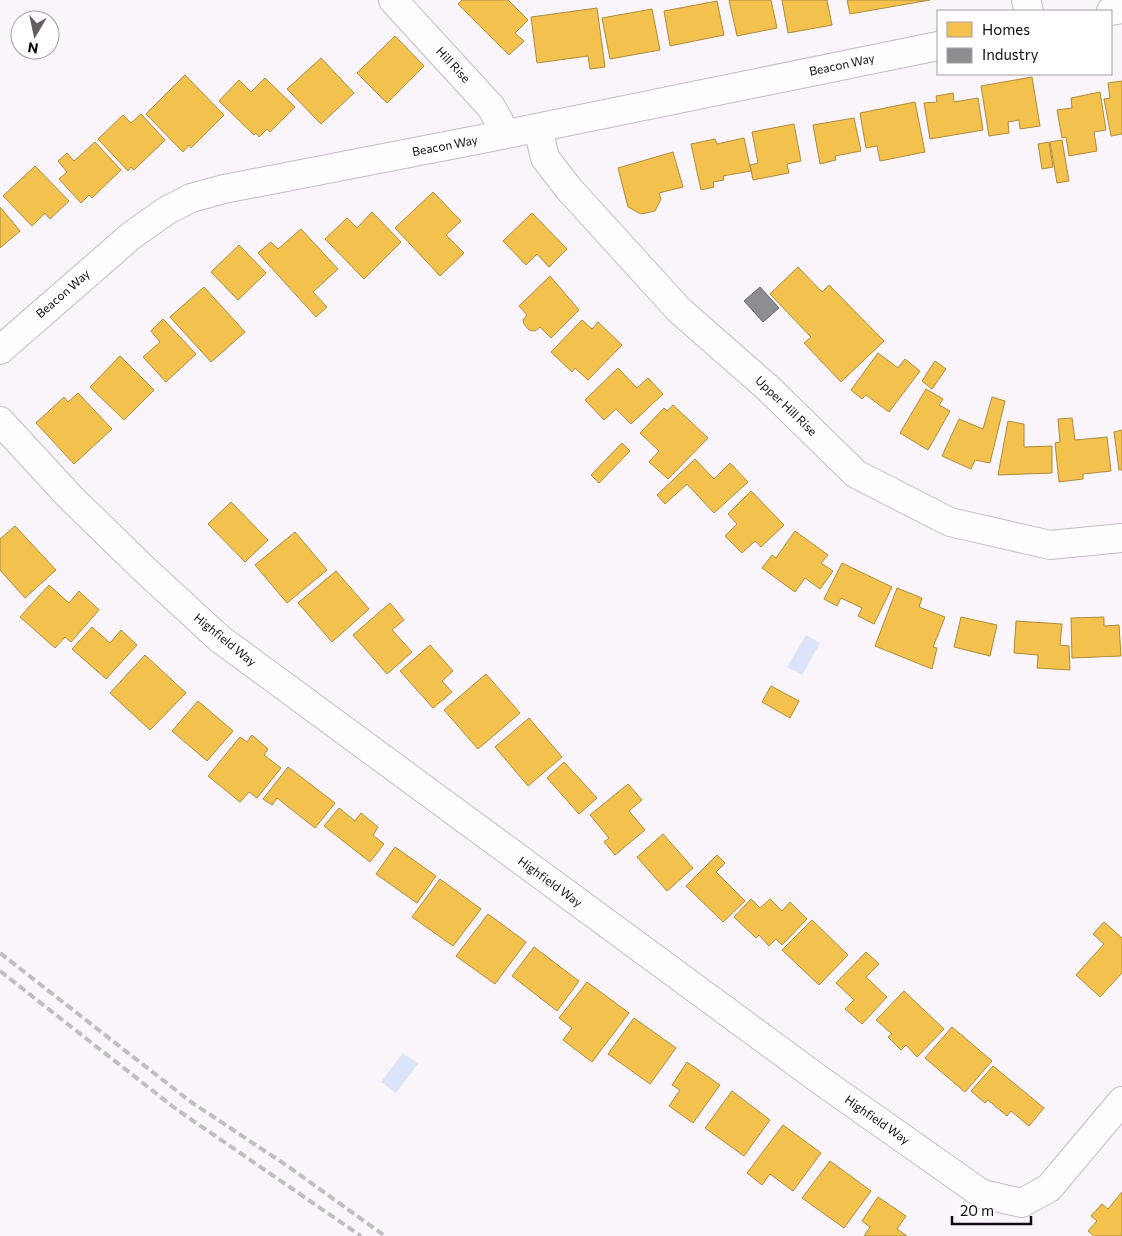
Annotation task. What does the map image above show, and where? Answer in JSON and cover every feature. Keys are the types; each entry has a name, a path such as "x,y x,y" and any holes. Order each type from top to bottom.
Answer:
{"street":[{"name":"Hill Rise","path":"393,0 491,107 499,121 502,135"},
{"name":"Beacon Way","path":"0,350 132,235 166,211 191,198 224,189 538,128 937,46"},
{"name":"Upper Hill Rise","path":"538,128 542,151 554,170 678,310 768,388 856,474 950,522 1050,545 1122,538"},
{"name":"Highfield Way","path":"0,421 71,498 220,639 820,1080 982,1194 1022,1203 1049,1188 1122,1101"}],"water":[{"path":"806,635 820,643 802,675 787,667"},
{"path":"403,1053 418,1064 396,1093 381,1082"}],"building: Homes":[{"path":"462,0 508,0 528,20 515,33 524,41 509,55 458,4"},
{"path":"729,0 771,0 777,28 737,36"},
{"path":"782,0 827,0 832,25 788,33"},
{"path":"847,0 930,0 850,14"},
{"path":"717,1 724,35 670,46 664,11"},
{"path":"597,8 605,67 590,69 588,56 537,63 531,17"},
{"path":"652,9 660,50 610,59 602,18"},
{"path":"395,36 424,66 387,103 357,73"},
{"path":"321,58 354,93 321,124 287,89"},
{"path":"185,75 224,115 191,148 189,145 183,152 146,114"},
{"path":"1032,77 1040,126 1020,129 1019,120 1008,122 1009,133 989,136 981,86"},
{"path":"265,78 295,107 270,132 267,129 259,137 256,133 254,135 219,101 239,80 251,92"},
{"path":"1122,81 1122,134 1111,136 1104,99 1110,98 1108,83"},
{"path":"1100,92 1106,130 1094,132 1097,151 1069,156 1066,137 1062,138 1057,110 1072,108 1071,98"},
{"path":"953,93 954,102 978,98 983,130 930,139 924,103 937,102 936,96"},
{"path":"915,102 925,152 880,161 877,146 866,148 860,113"},
{"path":"141,114 165,140 134,170 131,167 128,171 98,139 123,115 131,123"},
{"path":"854,118 861,151 835,156 836,160 820,164 813,125"},
{"path":"794,124 801,161 787,164 789,173 753,180 750,165 758,163 752,132"},
{"path":"744,138 751,171 723,176 724,180 713,182 714,187 701,190 691,144 715,139 717,144"},
{"path":"1062,140 1069,181 1057,183 1050,142"},
{"path":"95,142 121,170 92,198 89,195 81,203 59,179 67,172 58,161 67,153 74,161"},
{"path":"1049,142 1053,167 1042,169 1038,144"},
{"path":"673,152 683,187 659,193 661,199 655,211 641,214 628,207 618,168"},
{"path":"35,166 69,201 50,219 45,213 32,226 3,196"},
{"path":"433,192 461,221 446,235 464,253 440,276 395,228"},
{"path":"0,207 20,231 0,248"},
{"path":"372,212 401,242 364,279 325,239 347,218 357,228"},
{"path":"532,213 567,249 549,267 537,254 526,265 503,241"},
{"path":"301,229 338,269 313,292 327,307 316,317 258,253 271,242 278,249"},
{"path":"239,245 266,273 238,300 211,272"},
{"path":"798,267 822,292 829,285 884,341 841,382 804,343 811,337 770,294"},
{"path":"550,276 579,310 551,338 540,327 535,331 529,330 523,320 527,315 519,306"},
{"path":"204,287 245,332 211,362 170,317"},
{"path":"163,319 196,354 166,382 143,357 160,342 151,331"},
{"path":"582,320 592,329 598,322 622,345 588,380 575,368 572,372 551,352"},
{"path":"878,353 898,368 905,359 920,371 889,412 866,395 862,399 851,390"},
{"path":"120,356 154,390 124,420 90,387"},
{"path":"935,361 946,369 932,389 922,381"},
{"path":"618,368 637,388 648,378 663,394 631,424 616,409 604,420 585,400"},
{"path":"926,389 943,399 939,405 950,411 928,450 900,433"},
{"path":"78,393 112,429 74,464 36,423 64,397 68,402"},
{"path":"992,397 1005,401 990,463 975,460 971,469 942,456 959,419 983,429"},
{"path":"673,405 708,438 668,479 649,462 659,451 640,433 664,408 667,411"},
{"path":"1072,418 1075,440 1107,437 1111,471 1083,474 1083,479 1059,482 1055,443 1060,442 1058,419"},
{"path":"1008,421 1024,424 1024,447 1052,446 1052,473 998,475"},
{"path":"1122,430 1122,470 1119,470 1114,432"},
{"path":"622,443 630,451 599,483 591,475"},
{"path":"695,459 714,479 730,463 748,482 714,513 687,484 665,504 657,495"},
{"path":"751,491 784,525 761,547 755,541 742,553 725,536 737,524 728,514"},
{"path":"231,502 268,540 245,562 208,524"},
{"path":"15,526 56,570 25,598 0,570 0,539"},
{"path":"795,531 828,555 821,563 833,571 820,589 805,578 795,592 762,568 772,555 776,558"},
{"path":"295,532 327,570 287,603 255,565"},
{"path":"842,563 892,587 874,624 858,616 862,608 841,598 837,606 824,599"},
{"path":"336,571 369,609 332,642 298,603"},
{"path":"49,585 69,603 79,591 99,610 71,642 65,637 55,648 20,617"},
{"path":"897,588 922,598 919,607 945,617 933,647 937,648 932,669 875,646"},
{"path":"390,603 404,620 392,630 412,652 387,674 353,635"},
{"path":"961,617 997,625 990,656 954,647"},
{"path":"1104,617 1104,626 1119,625 1121,656 1072,658 1071,618"},
{"path":"1016,621 1062,624 1060,645 1069,646 1070,670 1037,668 1038,655 1014,653"},
{"path":"92,627 110,643 121,630 137,645 106,679 72,649"},
{"path":"430,645 453,671 442,681 452,692 433,708 400,671"},
{"path":"145,655 186,693 150,730 110,693"},
{"path":"486,674 520,713 478,749 444,710"},
{"path":"771,686 799,701 790,718 762,702"},
{"path":"198,701 233,731 207,761 172,731"},
{"path":"529,718 562,757 528,786 495,747"},
{"path":"252,735 268,749 264,755 281,768 257,798 249,792 240,802 208,776 240,737 247,742"},
{"path":"564,762 597,798 579,814 547,778"},
{"path":"288,767 335,803 315,828 277,798 272,805 263,799"},
{"path":"628,784 642,800 629,811 645,830 615,855 604,842 609,838 590,815"},
{"path":"339,808 355,821 361,813 378,827 373,835 384,844 370,862 324,826"},
{"path":"663,834 693,868 667,891 637,857"},
{"path":"395,847 436,876 417,903 376,874"},
{"path":"717,855 725,863 716,872 745,901 723,922 686,886"},
{"path":"440,879 481,909 453,946 412,917"},
{"path":"751,899 760,908 770,899 782,911 790,902 807,919 782,945 776,939 769,946 759,935 756,938 734,917"},
{"path":"488,914 526,942 495,984 456,956"},
{"path":"812,920 848,955 819,985 782,950"},
{"path":"1104,922 1122,938 1122,973 1100,997 1076,975 1104,944 1093,934"},
{"path":"534,947 579,981 557,1011 512,976"},
{"path":"866,952 879,964 866,977 887,997 862,1024 845,1009 854,1000 836,983"},
{"path":"587,982 629,1013 592,1062 563,1040 572,1028 559,1018"},
{"path":"904,991 944,1029 917,1057 906,1045 901,1050 888,1037 892,1034 876,1020"},
{"path":"634,1018 676,1048 650,1084 608,1054"},
{"path":"952,1027 992,1061 965,1092 925,1058"},
{"path":"687,1062 720,1085 693,1123 669,1106 680,1090 672,1085"},
{"path":"993,1066 1044,1108 1029,1126 1011,1111 1007,1116 988,1100 985,1103 971,1091"},
{"path":"732,1091 770,1120 744,1156 705,1128"},
{"path":"783,1125 821,1153 793,1191 770,1174 762,1185 747,1173"},
{"path":"830,1161 871,1191 844,1228 802,1198"},
{"path":"1122,1192 1122,1236 1094,1236 1088,1231 1097,1221 1091,1216 1102,1204 1108,1209"},
{"path":"878,1197 906,1216 897,1229 907,1236 864,1236 870,1227 862,1221"}],"building: Industry":[{"path":"760,287 779,308 763,322 744,301"}],"railway":[{"path":"0,953 191,1102 289,1167 385,1236"},
{"path":"0,971 176,1109 361,1236"}]}
